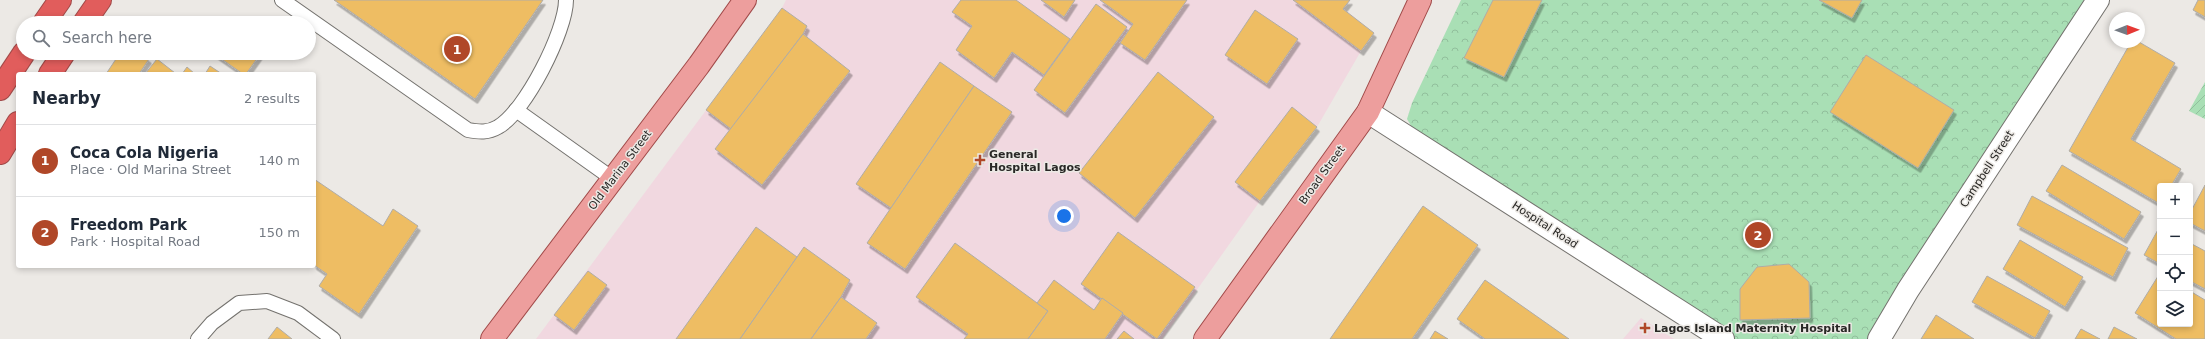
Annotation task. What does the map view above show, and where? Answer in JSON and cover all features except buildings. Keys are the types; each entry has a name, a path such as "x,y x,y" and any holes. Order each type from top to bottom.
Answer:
{"highway":[{"path":"49,16 60,0"},
{"path":"89,16 100,0"},
{"path":"0,89 19,60"},
{"path":"51,72 59,60"},
{"path":"0,153 14,128"}],"main road":[{"name":"Old Marina Street","path":"492,339 613,179 745,0"},
{"name":"Broad Street","path":"1205,339 1368,112 1420,0"}],"street":[{"name":"Campbell Street","path":"1879,339 1908,290 2098,0"},
{"name":"Hospital Road","path":"1368,112 1723,339"}],"lane":[{"path":"282,0 305,16"},
{"path":"316,24 468,130 482,133 499,127 516,110 543,70 566,13 566,0"},
{"path":"516,110 613,179"},
{"path":"198,339 212,323 240,302 267,301 298,313 333,339"}],"shaded area":[{"name":"General Hospital Lagos","path":"786,0 1350,0 1344,9 1374,33 1361,51 1317,127 1260,201 1162,339 536,339 782,8"},
{"name":"Lagos Island Maternity Hospital","path":"1641,318 1674,339 1623,339"}],"green space":[{"path":"1461,0 2086,0 1880,339 1731,339 1414,131 1407,119 1412,103"},
{"path":"2205,82 2205,119 2189,111"}],"place":[{"name":"Coca Cola Nigeria","path":"457,49"},
{"name":"General Hospital Lagos","path":"980,160"},
{"name":"Freedom Park","path":"1758,235"},
{"name":"Lagos Island Maternity Hospital","path":"1645,328"}]}
